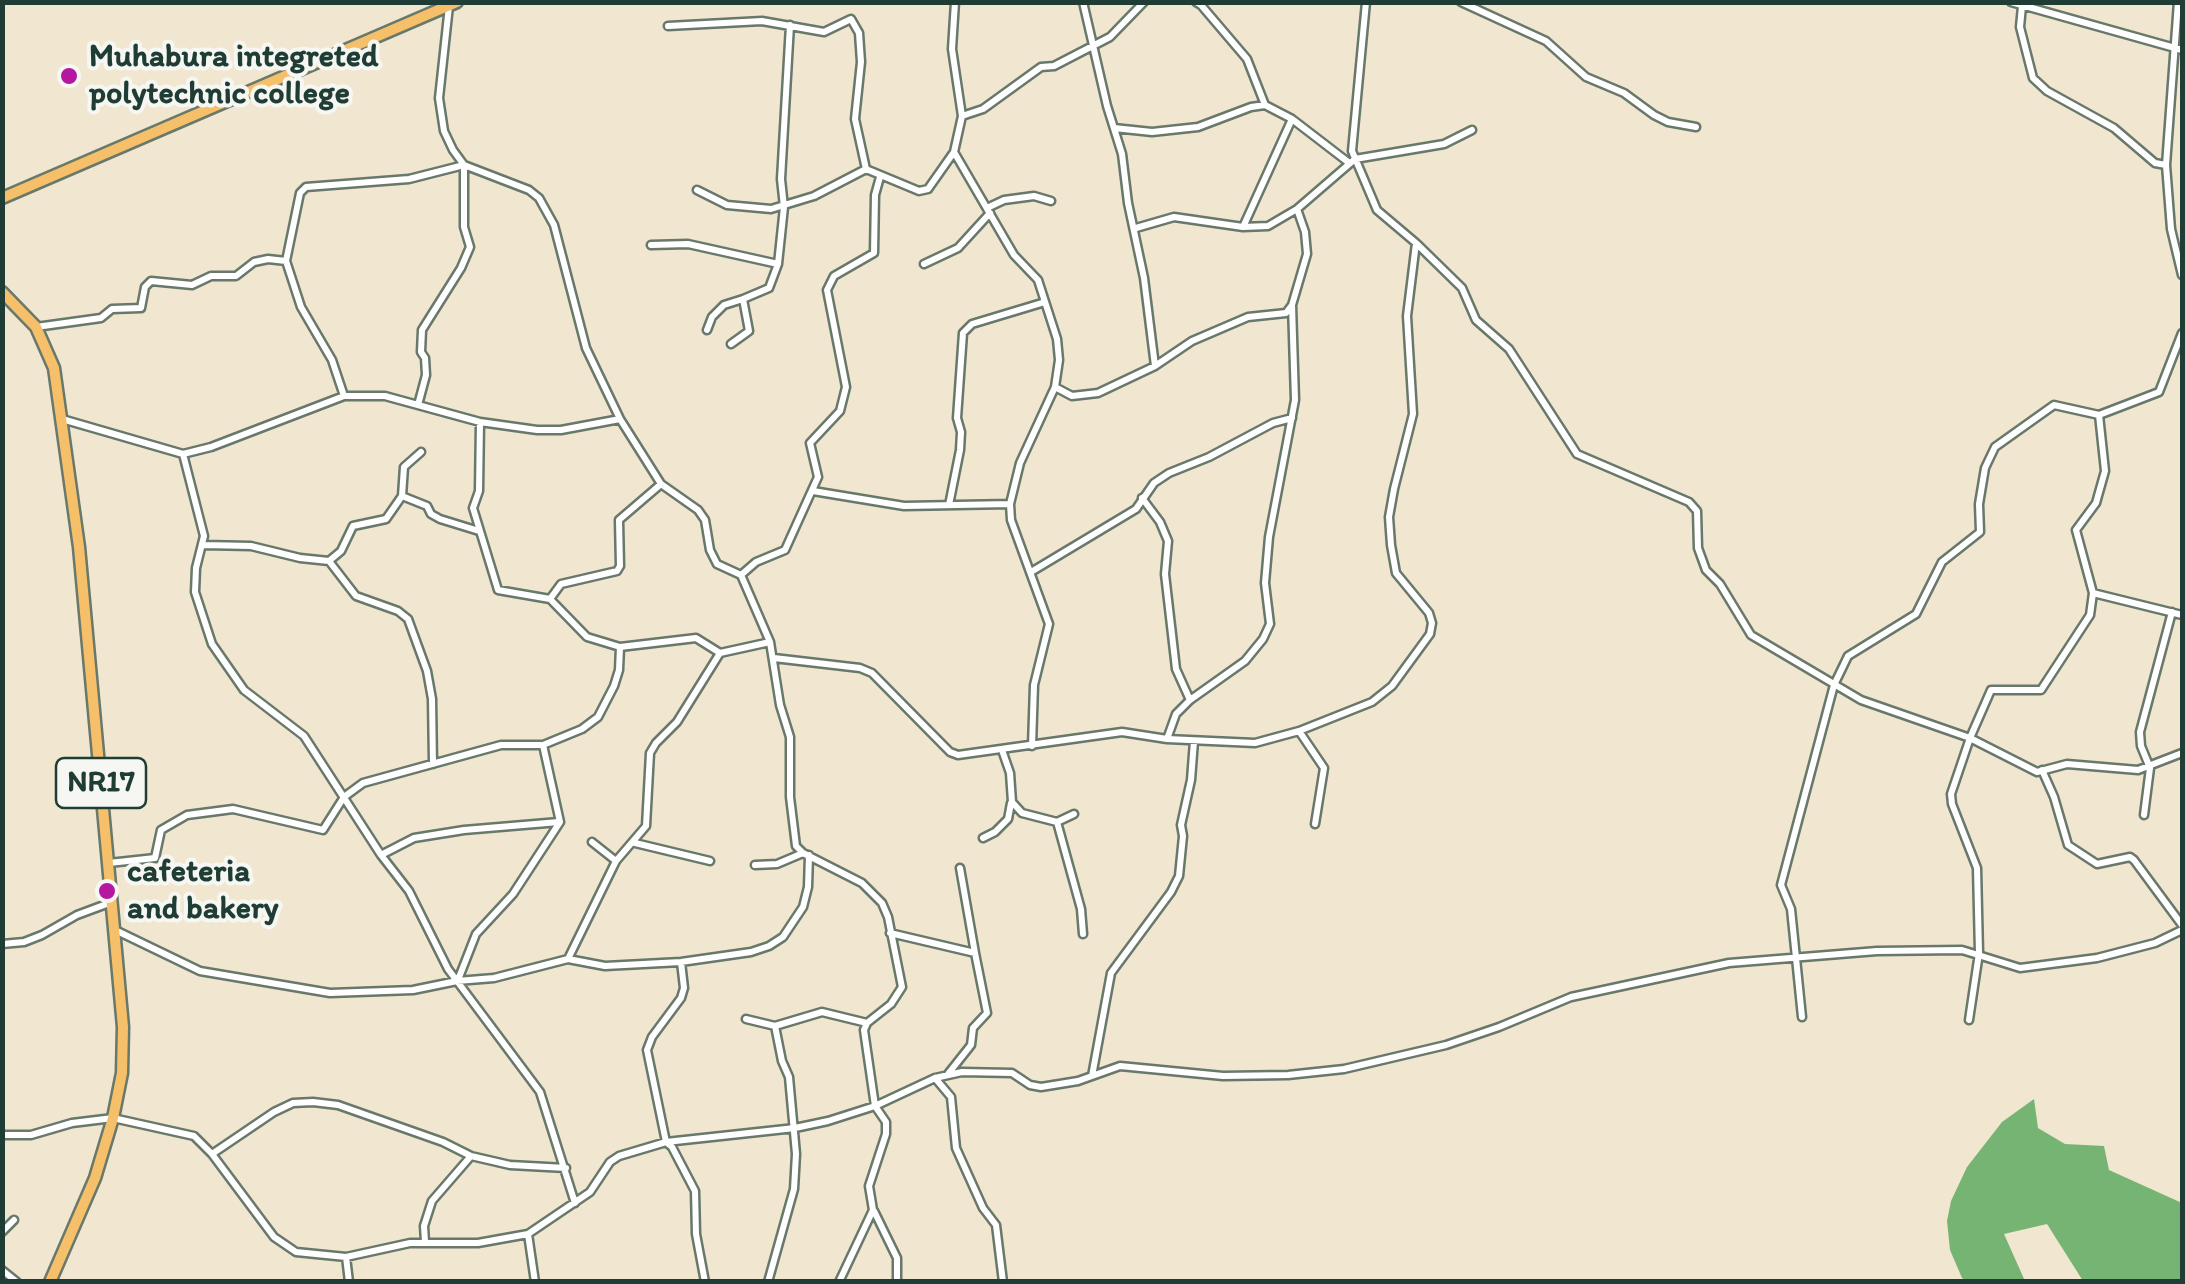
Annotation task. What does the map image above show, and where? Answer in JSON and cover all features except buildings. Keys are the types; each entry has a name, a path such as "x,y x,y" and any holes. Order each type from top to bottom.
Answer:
{"main road":[{"path":"2,198 453,4"},
{"name":"NR17","path":"2,292 36,327 54,368 79,547 114,902 123,1054 112,1118 95,1178 50,1282"}],"street":[{"path":"668,26 762,21 824,32 851,19 859,34 861,62 855,119 866,169 919,191 928,189 954,152 962,116 952,48 955,2"},
{"path":"1083,2 1136,228 1156,366"},
{"path":"962,116 982,109 1040,67 1054,66 1119,31 1144,2"},
{"path":"1196,2 1247,60 1265,105 1292,118 1352,161"},
{"path":"1366,2 1352,161 1377,210 1462,288 1476,320 1509,350 1576,454 1690,502 1697,511 1698,548 1706,570 1720,584 1740,622 1752,635 1861,700 1970,738 2028,769 2067,764 2150,768 2182,753"},
{"path":"1461,2 1546,41 1586,77 1624,93 1654,115 1696,127"},
{"path":"2011,2 2179,49"},
{"path":"2178,2 2179,49 2166,165 2171,228 2182,276"},
{"path":"418,405 426,375 422,330 470,248 464,227 464,164 444,131 439,98 453,4"},
{"path":"2022,6 2020,27 2034,78 2048,91 2114,128 2155,163 2166,165"},
{"path":"706,330 724,305 769,288 778,264 784,207 781,180 790,25"},
{"path":"1114,128 1152,132 1198,127 1265,105"},
{"path":"1243,227 1292,118"},
{"path":"1136,228 1174,216 1243,227 1268,226 1297,208 1352,161 1444,144 1472,130"},
{"path":"954,152 1014,255 1038,280 1057,339 1055,387 1020,463 1010,504 1011,520 1050,632 1034,685 1032,746"},
{"path":"344,396 332,360 301,307 286,261 300,193 306,187 409,179 464,164 529,190 539,198 558,240 586,348 620,419 660,484 698,510 705,520 710,550 718,564 741,575 770,642 780,706 790,738 790,797 796,846 839,869 882,903 902,987 891,1004 867,1022 864,1030 876,1106 886,1122 886,1134 869,1186 873,1210 897,1258 897,1282"},
{"path":"697,190 727,205 771,209 784,207 866,169"},
{"path":"741,575 756,562 786,550 818,476 810,443 840,411 846,387 826,290 834,276 874,253 875,195 880,177"},
{"path":"924,264 958,248 988,211 1004,200 1034,196 1051,201"},
{"path":"1168,739 1176,714 1245,661 1270,624 1265,583 1269,538 1295,400 1292,305 1306,254 1297,208"},
{"path":"774,658 860,668 881,680 950,752 958,755 1122,732 1194,741 1255,742 1299,731 1372,702 1403,673 1430,634 1429,613 1396,573 1389,517 1414,414 1408,316 1416,243"},
{"path":"651,246 688,244 778,264"},
{"path":"36,327 101,318 112,309 141,308 150,281 192,285 211,276 236,276 254,262 286,261"},
{"path":"730,344 749,330 743,299"},
{"path":"950,505 960,450 957,418 964,333 972,324 1045,302"},
{"path":"1055,387 1072,396 1098,393 1156,366 1192,341 1248,318 1286,313 1292,305"},
{"path":"1802,1018 1791,908 1780,885 1834,684 1854,650 1916,614 1942,562 1980,532 1984,468 1994,447 2054,405 2099,415 2160,392 2182,333"},
{"path":"62,420 183,454 344,396 371,394 480,422 561,430 620,419"},
{"path":"1969,1020 1979,953 1977,868 1952,804 1952,794 1970,738 1992,690 2041,690 2090,615 2092,594 2076,530 2096,503 2105,471 2099,415"},
{"path":"1031,572 1136,509 1154,483 1169,473 1273,423 1292,418"},
{"path":"480,422 478,491 473,508 498,590 550,598 586,638 620,647 696,638 720,653 770,642"},
{"path":"204,545 251,546 329,561 341,551 353,526 386,519 402,496 404,468 421,452"},
{"path":"183,454 204,545 196,568 195,592 212,644 244,690 304,736 409,891 448,969 540,1092 575,1204"},
{"path":"550,598 561,584 617,571 620,520 660,484"},
{"path":"813,490 904,506 1010,504"},
{"path":"402,496 426,506 430,514 440,519 480,531"},
{"path":"1142,498 1168,541 1165,574 1176,669 1190,700"},
{"path":"329,561 356,596 398,611 412,627 432,700 434,764"},
{"path":"2092,594 2182,615"},
{"path":"2144,815 2150,768 2141,746 2142,714 2172,612"},
{"path":"109,862 155,858 161,830 187,815 233,809 323,830 344,797 363,783 501,746 542,745 582,729 598,717 619,670 620,647"},
{"path":"568,960 616,861 646,826 650,753 696,696 720,653"},
{"path":"1299,731 1324,768 1315,824"},
{"path":"1092,1076 1111,973 1179,876 1181,825 1194,741"},
{"path":"458,981 476,934 513,894 560,822 542,745"},
{"path":"983,838 996,832 1008,819 1012,802 1010,774 1002,750"},
{"path":"2,1136 112,1118 194,1136 274,1237 296,1252 346,1257 424,1242 478,1243 528,1234 590,1192 610,1162 648,1145 795,1128 876,1106 948,1075 1012,1073 1041,1087 1120,1066 1223,1076 1288,1076 1344,1069 1446,1045 1571,997 1729,963 1877,950 1979,953 2020,968 2112,954 2182,931 2162,893 2130,857 2097,864 2068,845 2042,770"},
{"path":"1012,802 1022,813 1057,822 1074,814"},
{"path":"381,855 414,838 560,822"},
{"path":"1057,822 1081,909 1083,934"},
{"path":"592,842 616,861"},
{"path":"635,843 710,861"},
{"path":"754,865 777,864 806,854"},
{"path":"115,930 200,971 330,993 389,992 494,978 568,960 605,966 681,962 751,952 783,937 803,907 808,887 806,854"},
{"path":"948,1075 971,1045 973,1028 988,1013 960,868"},
{"path":"2,944 42,936 77,914 114,902"},
{"path":"890,933 975,953"},
{"path":"681,962 681,998 647,1050 666,1142 694,1192 696,1234 706,1282"},
{"path":"746,1019 775,1026 822,1012 867,1022"},
{"path":"768,1282 794,1189 795,1128 789,1077 775,1026"},
{"path":"936,1078 951,1097 956,1148 983,1208 996,1225 1003,1282"},
{"path":"212,1154 274,1112 293,1103 313,1102 338,1105 443,1142 471,1156 510,1165 566,1168"},
{"path":"424,1242 424,1226 432,1201 471,1156"},
{"path":"839,1282 873,1210"},
{"path":"2,1232 14,1220"},
{"path":"528,1234 535,1282"},
{"path":"346,1257 349,1282"},
{"path":"2,1270 18,1282"}],"green space":[{"path":"2034,1099 2038,1128 2065,1144 2104,1146 2109,1170 2182,1203 2182,1281 2083,1281 2047,1224 2004,1234 2025,1281 1962,1278 1950,1250 1947,1221 1951,1201 1967,1167 2002,1122"}],"place":[{"name":"Muhabura integreted polytechnic college","path":"69,76"},
{"name":"cafeteria and bakery","path":"107,891"}]}
